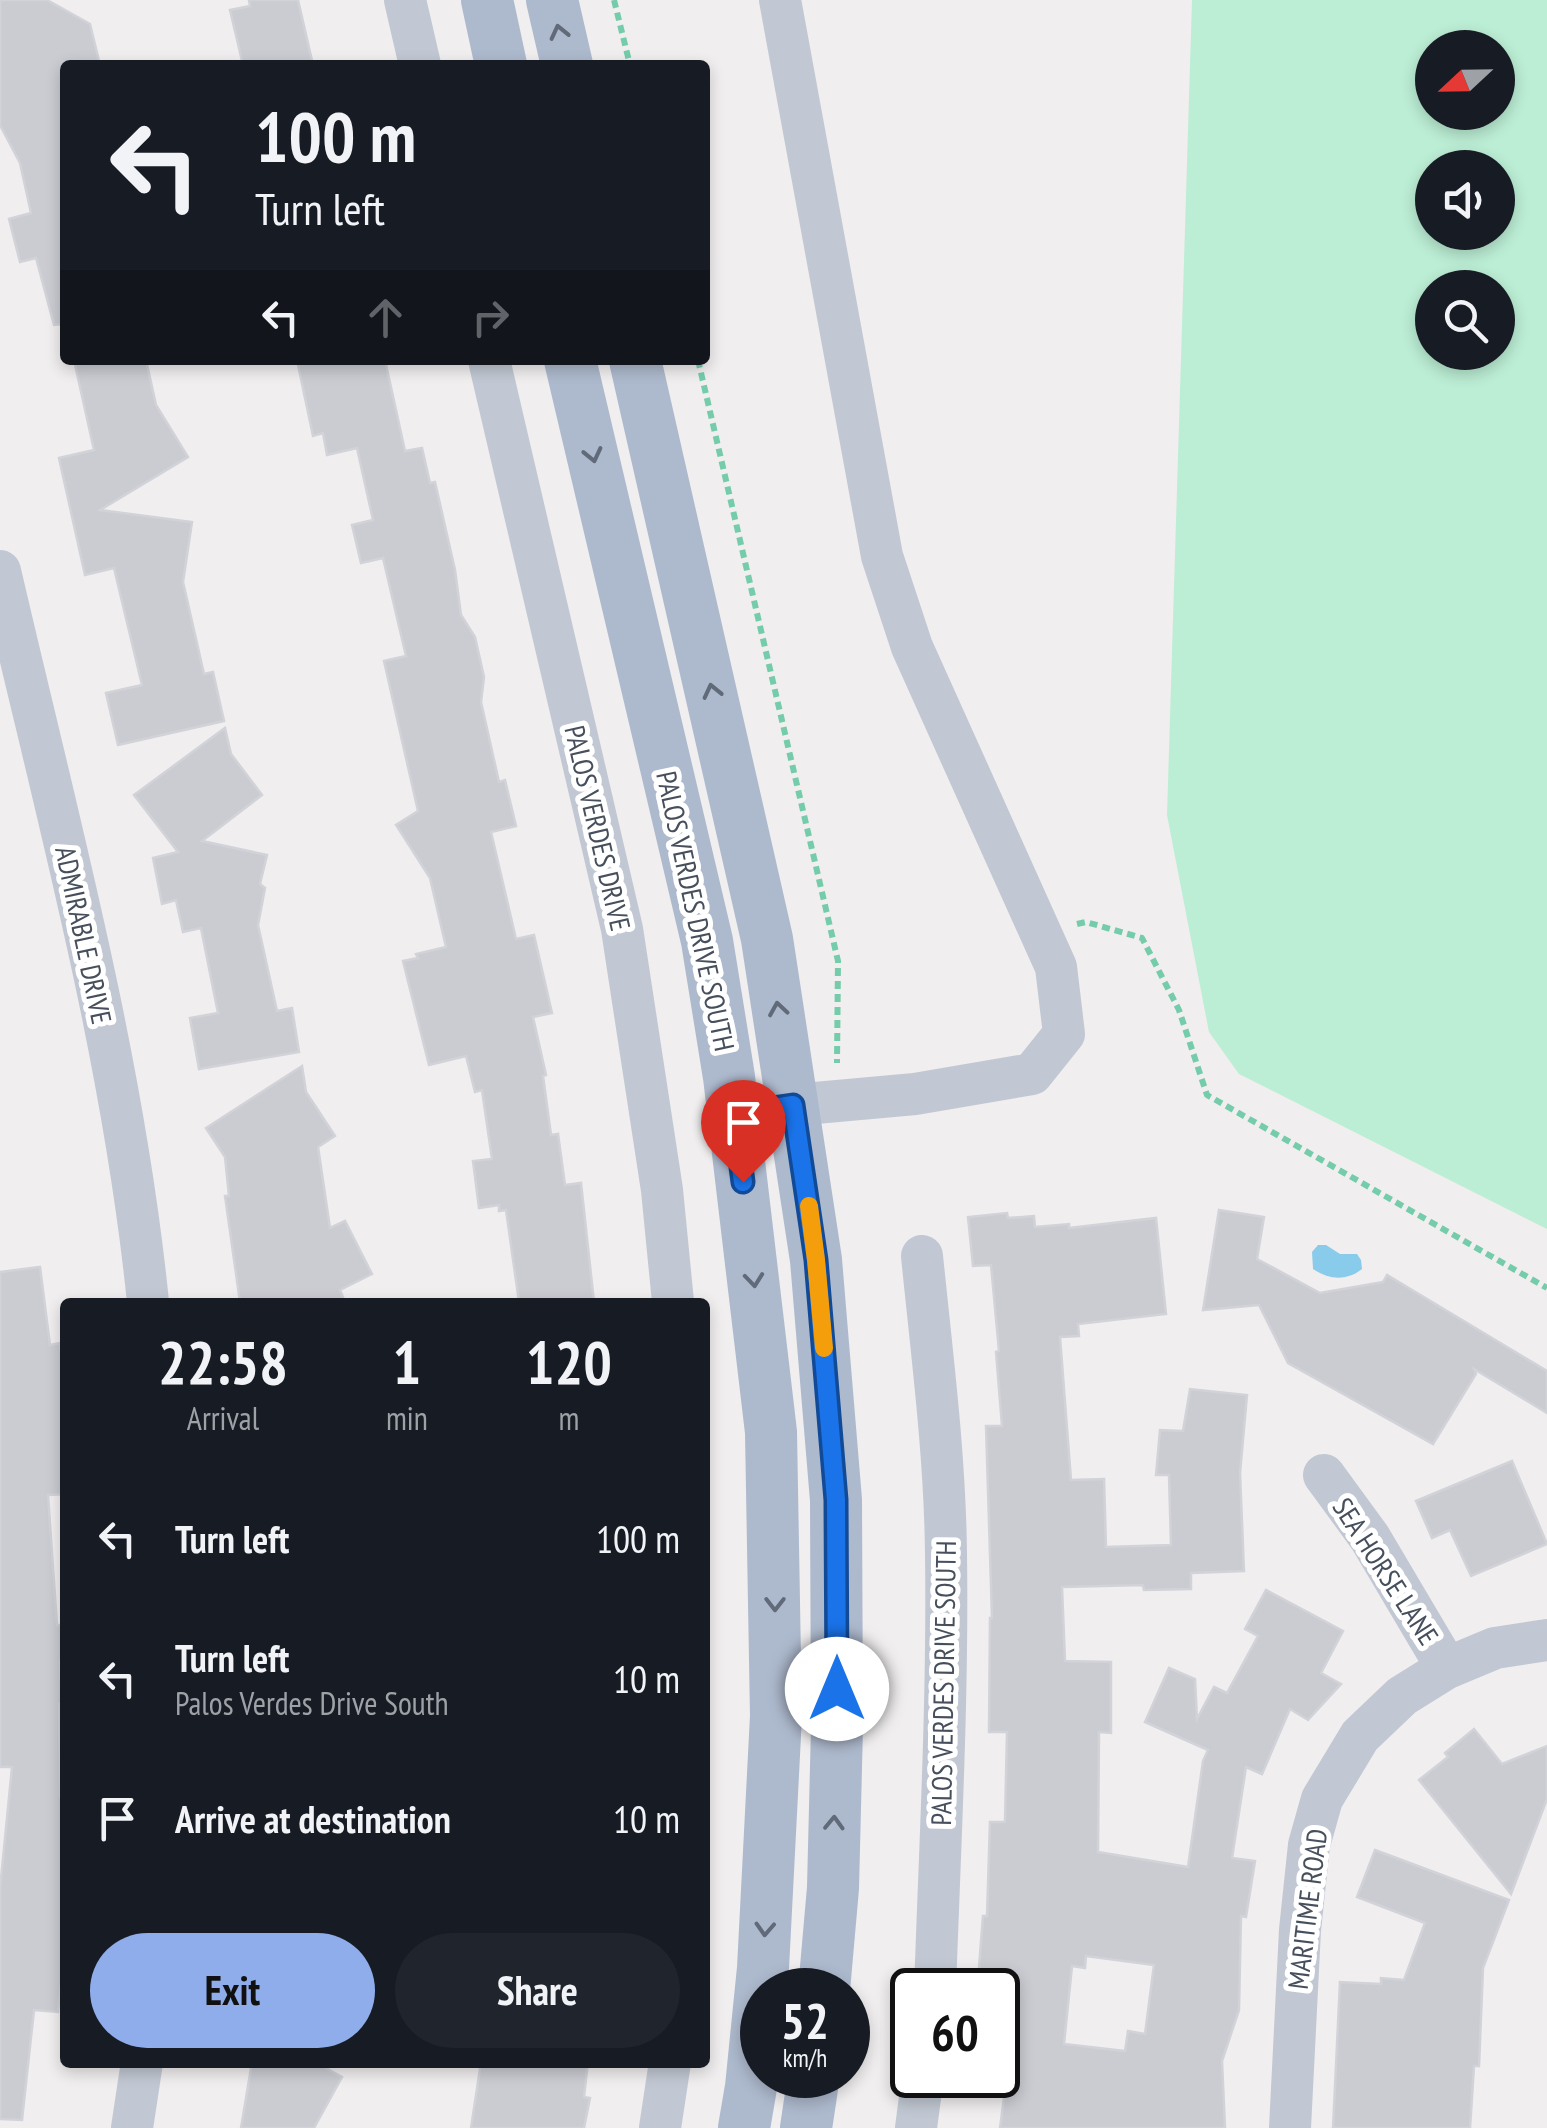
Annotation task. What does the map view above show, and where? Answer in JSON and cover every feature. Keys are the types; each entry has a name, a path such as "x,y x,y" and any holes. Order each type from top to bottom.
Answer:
{"main road":[{"path":"486,0 501,60"},
{"path":"552,0 566,60"},
{"name":"PALOS VERDES DRIVE SOUTH","path":"571,365 707,941 734,1114 771,1432 776,1716 764,1968 744,2128"},
{"path":"637,365 768,940 816,1260 836,1500 837,1727 826,1968"},
{"path":"734,1114 793,1105"},
{"path":"806,2128 811,2098"}],"street":[{"path":"404,0 419,60"},
{"path":"780,0 882,556 912,646 1056,967 1064,1034 1032,1074 916,1094 793,1105"},
{"name":"PALOS VERDES DRIVE","path":"490,365 622,929 662,1190 672,1298"},
{"name":"ADMIRABLE DRIVE","path":"0,571 87,943 120,1107 147,1298"},
{"name":"PALOS VERDES DRIVE SOUTH","path":"922,1256 946,1550 945,1742 936,1968"},
{"name":"SEA HORSE LANE","path":"1324,1475 1370,1538 1448,1668"},
{"name":"MARITIME ROAD","path":"1290,2128 1300,1930 1310,1845 1322,1799 1360,1736 1402,1696 1448,1668 1494,1648 1547,1640"},
{"path":"132,2128 141,2068"},
{"path":"660,2128 669,2068"},
{"path":"916,2128 921,2098"}],"path":[{"path":"614,0 629,60"},
{"path":"1041,932 1086,922 1142,938 1179,1010 1207,1095 1547,1288"}],"green space":[{"path":"1192,0 1547,0 1547,1229 1239,1074 1209,1032 1167,815"}],"water":[{"path":"1318,1245 1326,1245 1340,1254 1357,1254 1362,1269 1344,1277 1319,1273 1313,1269 1312,1252"}],"building":[{"path":"0,0 47,0 90,24 99,60 60,60 60,324 54,325 36,258 20,262 9,219 31,213 20,163 0,125"},
{"path":"249,0 298,0 312,60 242,60 230,10 250,6"},
{"path":"75,365 147,365 156,405 188,457 100,510 192,522 183,582 204,674 213,672 224,721 118,745 106,693 142,685 114,568 85,575 59,458 94,450"},
{"path":"298,365 386,365 405,451 422,448 430,483 435,482 461,615 475,637 484,677 481,702 499,782 505,780 516,826 491,832 516,939 534,935 552,1013 533,1017 546,1075 543,1076 551,1135 558,1134 565,1185 581,1183 594,1298 518,1298 506,1210 499,1211 499,1205 479,1208 473,1161 492,1159 482,1090 475,1092 466,1056 429,1065 403,961 446,947 430,878 396,825 418,811 384,661 406,656 383,558 361,563 352,525 373,520 357,448 327,455 323,433 313,436"},
{"path":"225,728 231,754 262,795 202,841 267,855 260,884 265,888 258,925 277,1011 292,1008 299,1052 199,1069 190,1018 218,1013 201,928 183,932 176,900 162,904 153,858 178,852 134,795"},
{"path":"302,1066 306,1092 335,1136 318,1147 330,1228 345,1221 372,1274 340,1290 343,1298 239,1298 225,1196 229,1196 225,1157 206,1128"},
{"path":"1219,1210 1264,1217 1257,1259 1320,1293 1383,1282 1387,1275 1547,1371 1547,1413 1474,1369 1476,1374 1433,1444 1288,1363 1259,1305 1203,1310"},
{"path":"1007,1213 1008,1218 1034,1216 1035,1227 1069,1224 1069,1228 1156,1218 1166,1314 1078,1324 1079,1336 1060,1337 1071,1480 1104,1479 1106,1547 1171,1545 1169,1475 1156,1475 1160,1430 1183,1431 1190,1389 1247,1395 1240,1473 1244,1571 1191,1573 1191,1589 1144,1590 1143,1585 1062,1587 1065,1661 1111,1662 1111,1733 1099,1732 1098,1852 1188,1867 1203,1761 1208,1750 1145,1722 1169,1668 1195,1679 1197,1719 1214,1687 1227,1693 1258,1636 1245,1629 1266,1590 1343,1631 1321,1673 1341,1684 1308,1720 1290,1709 1262,1774 1246,1767 1232,1858 1255,1861 1246,1917 1241,1916 1239,2010 1222,2061 1225,2128 1000,2128 1004,2098 1020,2098 1020,1968 979,1968 983,1916 987,1916 990,1822 1005,1822 1007,1732 989,1732 992,1618 986,1426 1002,1426 996,1352 999,1351 991,1265 973,1266 968,1217","holes":["1086,1956 1154,1965 1145,2034 1128,2031 1125,2051 1064,2044 1072,1966 1085,1968"]},
{"path":"40,1267 50,1345 60,1343 60,1494 48,1495 60,1625 60,1993 58,2012 34,2010 22,2120 0,2119 0,1889 12,1767 0,1767 0,1272"},
{"path":"1512,1461 1547,1544 1471,1576 1450,1530 1432,1538 1416,1501"},
{"path":"1474,1729 1502,1764 1547,1746 1547,1799 1511,1894 1419,1780"},
{"path":"1375,1850 1509,1900 1483,1968 1479,2066 1474,2066 1470,2128 1333,2128 1340,1982 1381,1984 1381,1978 1404,1980 1425,1923 1357,1897"},
{"path":"251,2068 326,2068 342,2077 314,2128 241,2128"},
{"path":"480,2068 587,2068 584,2097 590,2098 584,2128 471,2128"}],"slow traffic":[{"path":"809,1206 824,1348"}],"route":[{"path":"743,1182 734,1114 793,1105 816,1260 836,1500 837,1689"}]}
